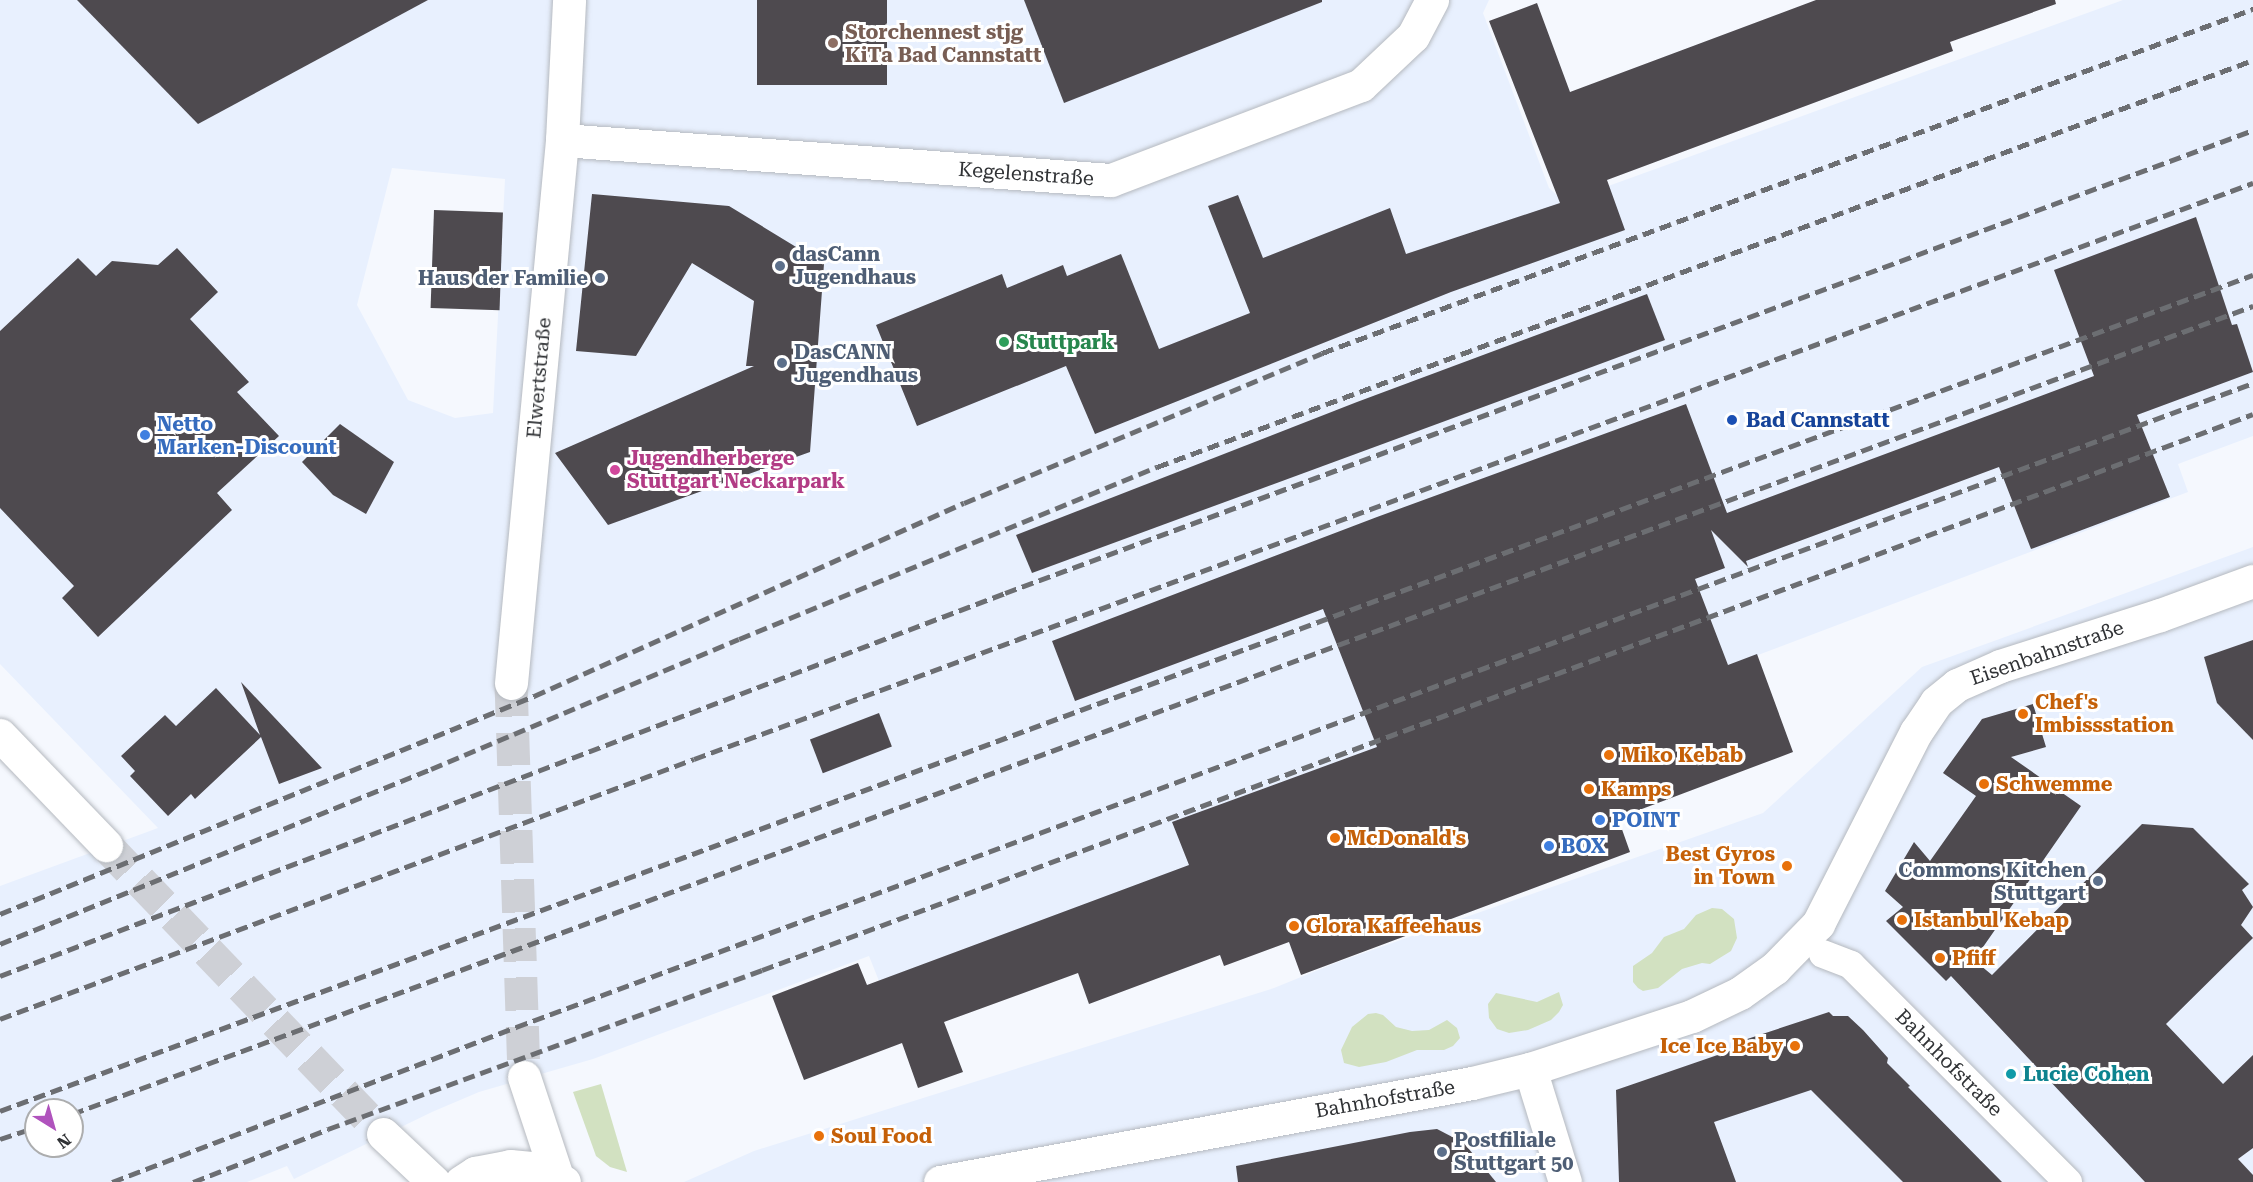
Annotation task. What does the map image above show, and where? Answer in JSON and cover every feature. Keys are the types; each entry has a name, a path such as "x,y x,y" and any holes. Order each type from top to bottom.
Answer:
{"street":[{"name":"Elwertstraße","path":"511,683 562,140 569,0"},
{"name":"Kegelenstraße","path":"562,140 1111,180 1361,85 1413,36 1432,0"},
{"name":"Eisenbahnstraße","path":"1813,947 1818,924 1916,732 1936,702 1957,686 2000,666 2160,615 2253,581"},
{"path":"0,735 106,845"},
{"name":"Bahnhofstraße","path":"940,1182 1472,1083 1530,1069 1692,1016 1740,993 1775,968 1813,947 1851,965 2068,1182"},
{"path":"1530,1069 1565,1182"},
{"path":"524,1077 560,1179"},
{"path":"383,1134 434,1182"},
{"path":"461,1182 475,1173 510,1166 534,1168 560,1179"}],"shaded area":[{"path":"0,0 1489,0 1483,13 1549,188 1564,202 2123,0 2253,0 2253,436 2178,464 2188,492 1758,655 879,981 869,956 593,1059 479,1092 432,1112 294,1179 287,1166 247,1182 0,1182 0,886 158,828 0,664","holes":["392,168 505,179 493,413 455,418 408,400 357,305"]},
{"path":"2253,547 2253,1182 684,1182 754,1151 1274,988 1338,962 1763,813 1922,667"}],"green space":[{"path":"1712,908 1722,909 1734,919 1737,938 1731,951 1710,964 1702,963 1682,969 1658,988 1643,991 1638,988 1633,982 1633,966 1652,953 1664,937 1684,929 1696,915"},
{"path":"1559,992 1563,1005 1559,1012 1551,1020 1528,1030 1509,1033 1497,1029 1489,1018 1488,1004 1496,993 1537,1002"},
{"path":"1368,1014 1383,1015 1396,1027 1412,1031 1429,1030 1447,1020 1457,1028 1460,1038 1453,1046 1444,1050 1417,1050 1386,1062 1359,1067 1344,1063 1341,1050 1352,1027"},
{"path":"601,1084 627,1172 610,1167 596,1156 573,1092"}],"building":[{"path":"77,0 428,0 198,124"},
{"path":"757,0 887,0 887,85 757,85"},
{"path":"1024,0 1322,0 1322,2 1064,103"},
{"path":"1816,0 2055,0 2056,4 1950,42 1953,51 1607,180 1625,230 1451,292 1095,434 1066,366 917,426 876,325 1002,274 1007,288 1063,265 1067,276 1121,254 1159,349 1250,313 1208,206 1238,195 1263,258 1390,208 1406,254 1560,203 1489,21 1537,3 1570,92"},
{"name":"DasCANN Jugendhaus","path":"592,194 729,206 824,264 810,452 608,525 555,453 754,366 746,366 754,301 692,263 636,356 576,351"},
{"path":"434,210 503,212 500,310 431,308"},
{"path":"2196,217 2232,325 2237,324 2253,372 2137,415 2170,497 2031,549 1999,467 1746,561 1748,567 1711,530 1725,568 1695,579 1728,665 1757,654 1793,752 1618,818 1630,852 1301,975 1289,942 1224,966 1220,955 1089,1004 1078,973 944,1022 963,1072 918,1088 902,1043 804,1080 772,996 858,963 867,985 1189,865 1172,822 1377,747 1323,609 1075,701 1052,641 1377,517 1686,404 1727,513 2094,376 2054,270"},
{"path":"177,248 218,292 190,319 249,382 237,392 279,436 217,493 232,510 98,637 62,598 74,586 0,508 0,331 78,258 96,276 112,261 158,265"},
{"path":"1647,294 1665,340 1032,573 1016,535 1357,402"},
{"path":"340,424 394,462 366,514 333,495 302,462"},
{"path":"2253,640 2253,740 2217,703 2204,657"},
{"path":"241,682 322,768 279,784 261,737 195,799 191,794 168,816 130,776 135,771 121,756 165,715 176,726 216,688 260,735"},
{"path":"2033,704 2046,747 2011,757 2081,806 1974,960 1992,975 2142,824 2193,828 2249,884 2242,890 2253,907 2241,925 2253,938 2166,1024 2223,1084 2253,1055 2253,1148 2238,1159 2253,1175 2253,1182 2145,1182 1951,976 1946,981 1886,921 1903,907 1885,891 1914,842 1930,861 1976,796 1943,773 1982,719"},
{"path":"879,713 892,747 823,773 810,740"},
{"path":"1829,1012 1833,1016 1848,1016 1863,1030 1888,1058 1887,1063 1910,1086 1908,1087 2002,1182 1903,1182 1811,1090 1714,1122 1736,1182 1619,1182 1616,1090 1735,1049 1738,1042"},
{"path":"1437,1129 1464,1143 1496,1182 1238,1182 1236,1166 1410,1132"}],"tunnel":[{"path":"511,683 524,1077"},
{"path":"106,845 383,1134"}],"railway":[{"path":"0,914 534,696 964,503 1322,353 2253,9"},
{"path":"0,944 431,769 1157,467 2253,60"},
{"path":"0,976 1005,593 2253,130"},
{"path":"0,1019 694,759 2253,183"},
{"path":"0,1111 2253,275"},
{"path":"84,1110 2253,306"},
{"path":"112,1182 516,1027 2253,383"},
{"path":"193,1182 328,1129 762,970 2253,414"},
{"path":"0,1139 24,1131"}],"place":[{"name":"Storchennest stjg KiTa Bad Cannstatt","path":"833,43"},
{"name":"dasCann Jugendhaus","path":"780,266"},
{"name":"Haus der Familie","path":"600,278"},
{"name":"Stuttpark","path":"1004,342"},
{"name":"DasCANN Jugendhaus","path":"782,363"},
{"name":"Bad Cannstatt","path":"1732,420"},
{"name":"Netto Marken-Discount","path":"145,435"},
{"name":"Jugendherberge Stuttgart Neckarpark","path":"615,470"},
{"name":"Chef's Imbissstation","path":"2023,714"},
{"name":"Miko Kebab","path":"1609,755"},
{"name":"Schwemme","path":"1984,784"},
{"name":"Kamps","path":"1589,789"},
{"name":"POINT","path":"1600,820"},
{"name":"McDonald's","path":"1335,838"},
{"name":"BOX","path":"1549,846"},
{"name":"Best Gyros in Town","path":"1787,866"},
{"name":"Commons Kitchen Stuttgart","path":"2098,881"},
{"name":"Istanbul Kebap","path":"1902,920"},
{"name":"Glora Kaffeehaus","path":"1294,926"},
{"name":"Pfiff","path":"1940,958"},
{"name":"Ice Ice Baby","path":"1795,1046"},
{"name":"Lucie Cohen","path":"2011,1074"},
{"name":"Soul Food","path":"819,1136"},
{"name":"Postfiliale Stuttgart 50","path":"1442,1152"}]}
